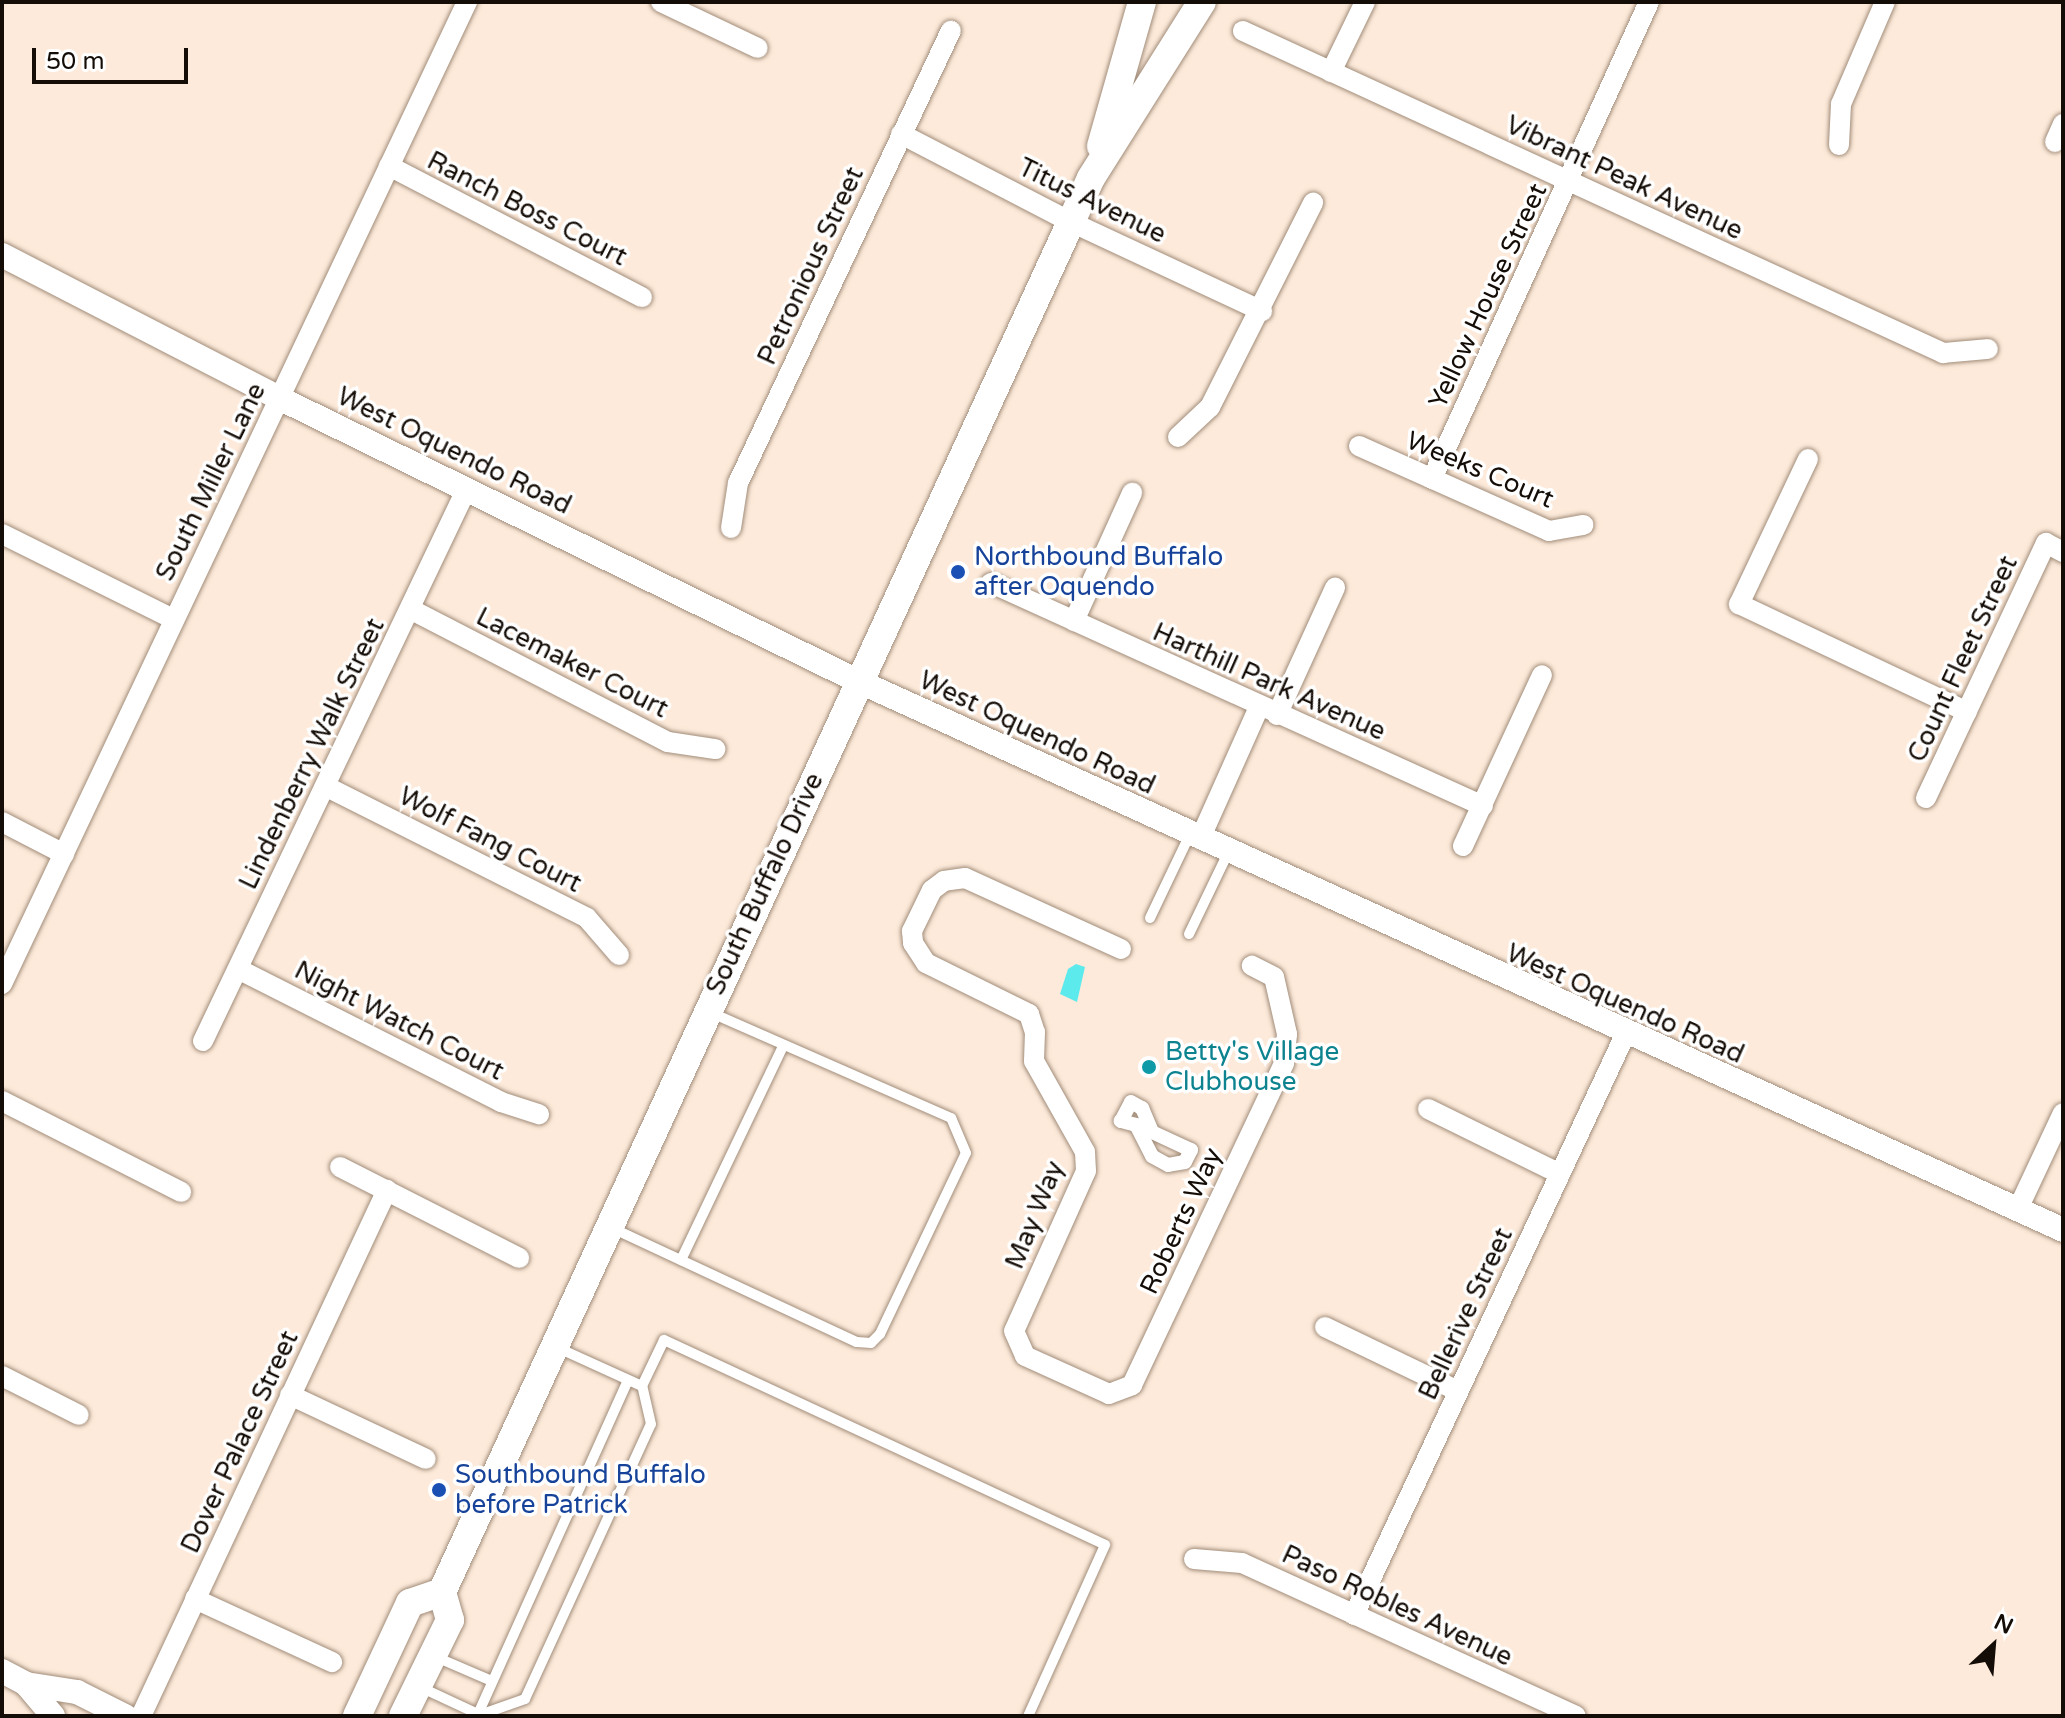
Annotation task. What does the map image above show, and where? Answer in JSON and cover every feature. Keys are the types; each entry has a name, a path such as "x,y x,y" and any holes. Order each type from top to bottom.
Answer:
{"main road":[{"name":"South Buffalo Drive","path":"1091,178 1142,2"},
{"name":"South Buffalo Drive","path":"403,1716 450,1620 442,1592 1091,178 1202,2"},
{"path":"357,1716 410,1603 442,1592"}],"street":[{"name":"South Miller Lane","path":"2,984 467,2"},
{"path":"661,2 758,48"},
{"path":"1331,72 1365,2"},
{"name":"Yellow House Street","path":"1432,479 1649,2"},
{"path":"1839,145 1841,104 1885,2"},
{"name":"Petronious Street","path":"731,528 738,483 951,31"},
{"name":"Vibrant Peak Avenue","path":"1243,31 1943,353 1988,349"},
{"name":"Titus Avenue","path":"901,134 1071,222 1262,311"},
{"name":"Ranch Boss Court","path":"389,166 642,297"},
{"path":"1178,437 1210,407 1262,311 1313,203"},
{"name":"West Oquendo Road","path":"2,255 281,399 858,681 1625,1035 2063,1230"},
{"name":"Weeks Court","path":"1359,446 1549,531 1583,525"},
{"path":"1808,459 1739,604 1967,712"},
{"name":"Lindenberry Walk Street","path":"203,1041 467,488"},
{"path":"1074,621 1132,493"},
{"path":"2,534 173,619"},
{"name":"Count Fleet Street","path":"1926,798 1967,712 2054,548"},
{"name":"Harthill Park Avenue","path":"991,583 1483,806"},
{"path":"1195,837 1335,588"},
{"name":"Lacemaker Court","path":"410,609 668,742 715,749"},
{"path":"1463,846 1542,675"},
{"name":"Wolf Fang Court","path":"325,786 587,918 619,955"},
{"path":"2,822 64,854"},
{"name":"May Way","path":"1020,1345 1014,1331 1086,1171 1085,1152 1034,1061 1035,1032 1029,1014 926,963 913,943 912,931 932,890 944,881 965,878 1121,949"},
{"name":"Roberts Way","path":"1020,1345 1025,1356 1109,1394 1132,1385 1284,1063 1285,1020 1274,977 1252,966"},
{"name":"Night Watch Court","path":"238,969 501,1102 539,1114"},
{"name":"Bellerive Street","path":"1354,1615 1625,1035"},
{"path":"2,1101 181,1192"},
{"path":"1131,1102 1142,1108 1152,1132 1191,1150 1185,1162 1160,1162 1142,1142 1136,1125 1121,1121 1131,1102"},
{"path":"1428,1109 1560,1174"},
{"path":"2017,1211 2063,1113"},
{"path":"340,1167 519,1258"},
{"name":"Dover Palace Street","path":"141,1716 387,1190"},
{"path":"1325,1327 1458,1391"},
{"path":"2,1376 79,1415"},
{"path":"290,1395 426,1459"},
{"name":"Paso Robles Avenue","path":"1194,1559 1242,1563 1576,1716"},
{"path":"195,1599 332,1662"},
{"path":"2,1671 26,1684 77,1692 125,1716"},
{"path":"26,1684 53,1716"}],"lane":[{"path":"1150,918 1195,837"},
{"path":"1189,934 1228,853"},
{"path":"609,1226 857,1342 871,1343 880,1334 966,1153 960,1130 951,1118 707,1011"},
{"path":"681,1260 783,1046"},
{"path":"418,1686 477,1715 525,1699 651,1424 642,1386 664,1340 1105,1545 1028,1716"},
{"path":"554,1346 642,1386"},
{"path":"477,1715 628,1380"},
{"path":"433,1655 492,1681"}],"water":[{"path":"1076,964 1085,967 1077,1002 1060,994 1068,969"}],"place":[{"name":"Northbound Buffalo after Oquendo","path":"958,572"},
{"name":"Betty's Village Clubhouse","path":"1149,1067"},
{"name":"Southbound Buffalo before Patrick","path":"439,1490"}]}
